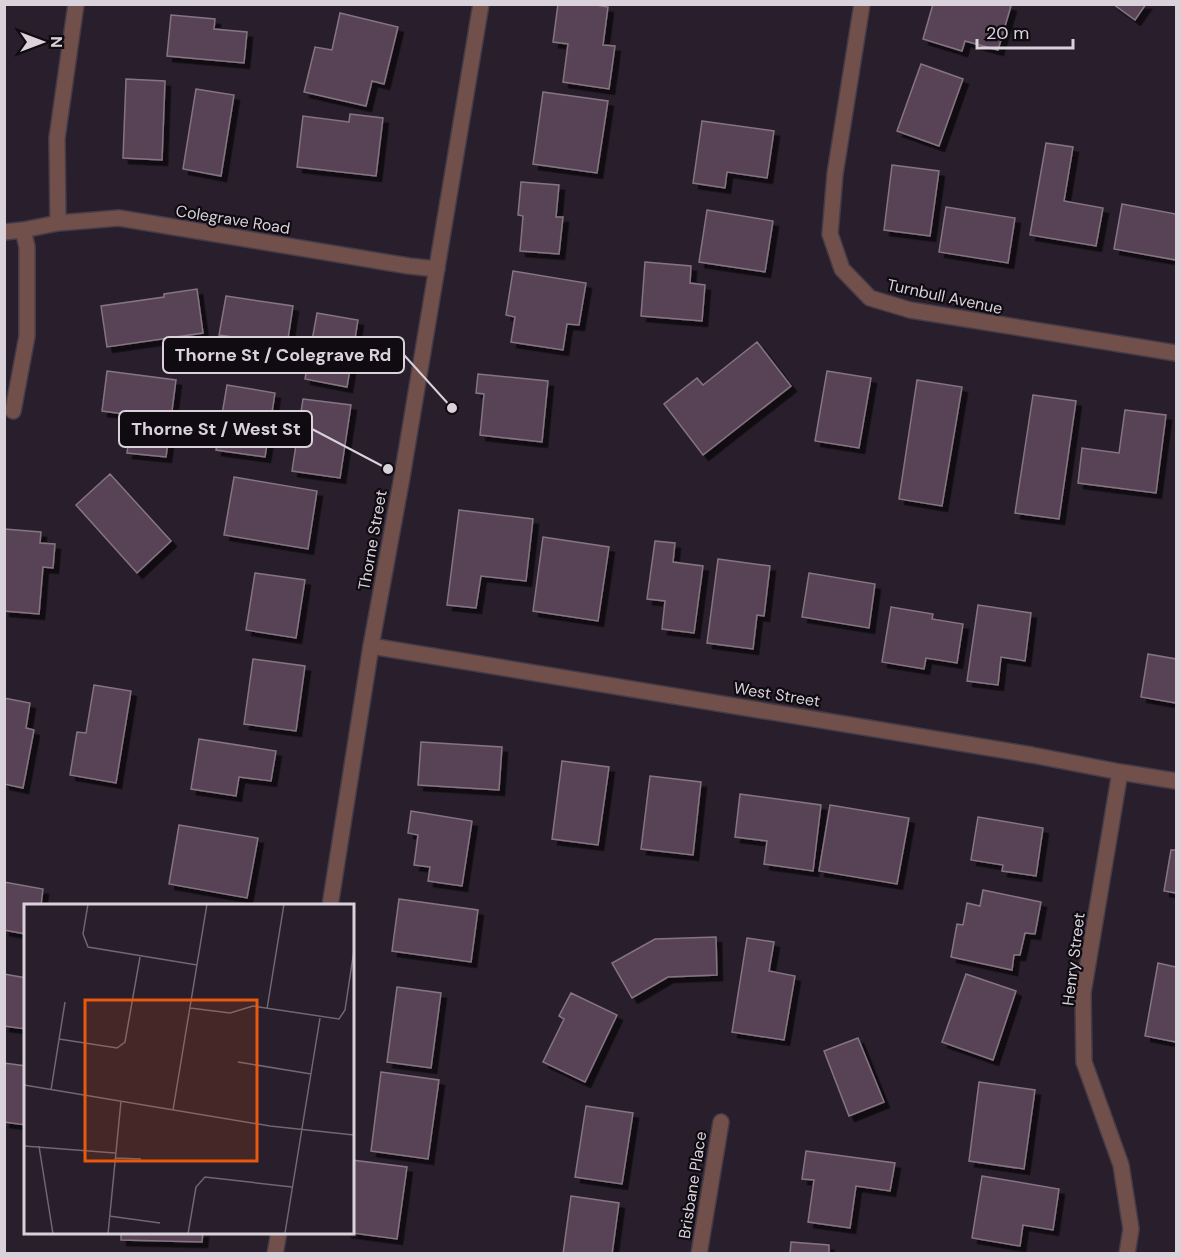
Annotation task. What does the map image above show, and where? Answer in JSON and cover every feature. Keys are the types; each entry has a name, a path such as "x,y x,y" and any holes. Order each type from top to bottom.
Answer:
{"street":[{"path":"58,223 57,138 76,4"},
{"name":"Thorne Street","path":"330,904 371,646 402,477 481,4"},
{"name":"Turnbull Avenue","path":"862,4 835,174 830,234 842,269 870,298 910,310 1176,353"},
{"name":"Colegrave Road","path":"4,232 58,223 119,218 437,269"},
{"path":"13,411 27,336 27,247 23,230"},
{"name":"West Street","path":"371,646 1032,755 1176,781"},
{"name":"Henry Street","path":"1120,772 1083,993 1084,1062 1121,1165 1131,1229 1127,1254"},
{"name":"Brisbane Place","path":"699,1254 721,1122"},
{"path":"275,1254 279,1234"}],"building":[{"path":"558,4 590,4 608,7 603,45 615,46 609,89 563,82 568,44 553,42"},
{"path":"933,4 1004,4 1011,6 998,50 965,41 962,51 923,39"},
{"path":"1113,4 1146,4 1135,20"},
{"path":"340,13 398,27 384,84 372,81 366,106 304,92 315,47 332,50"},
{"path":"171,15 215,19 214,29 247,32 244,63 167,56"},
{"path":"921,64 963,79 939,146 897,131"},
{"path":"126,79 165,81 162,160 123,158"},
{"path":"196,89 234,95 221,176 183,169"},
{"path":"543,92 608,101 597,173 533,164"},
{"path":"350,114 383,118 376,176 297,167 303,116 349,122"},
{"path":"702,121 774,131 767,178 727,172 725,188 693,183"},
{"path":"1046,143 1073,147 1064,201 1103,208 1096,246 1030,235"},
{"path":"892,165 939,171 930,236 884,230"},
{"path":"521,182 559,185 556,217 563,217 559,254 520,251 523,216 518,215"},
{"path":"1122,204 1176,214 1176,260 1114,249"},
{"path":"946,207 1015,218 1008,263 939,252"},
{"path":"707,210 773,221 765,272 699,262"},
{"path":"645,262 691,266 690,283 705,285 702,321 641,316"},
{"path":"513,271 586,283 579,325 567,324 563,350 511,342 515,317 506,315"},
{"path":"197,289 203,333 107,347 101,306 164,297 164,294"},
{"path":"226,296 293,306 287,345 219,335"},
{"path":"317,313 358,320 347,387 305,379"},
{"path":"757,342 791,386 703,455 664,404 697,378 703,385"},
{"path":"107,371 176,380 166,457 127,453 132,415 102,411"},
{"path":"827,371 871,378 859,448 815,441"},
{"path":"478,374 548,381 542,442 480,435 484,394 476,393"},
{"path":"917,380 962,387 942,506 899,499"},
{"path":"227,385 275,393 265,457 216,450"},
{"path":"1033,395 1076,401 1059,519 1015,513"},
{"path":"303,399 351,405 340,478 292,471"},
{"path":"1125,410 1166,415 1156,493 1078,483 1082,448 1119,453"},
{"path":"110,474 171,541 137,573 76,505"},
{"path":"234,477 317,491 308,549 224,535"},
{"path":"459,510 533,519 526,581 481,576 476,608 447,605"},
{"path":"4,529 41,532 40,543 55,544 53,568 43,567 39,614 4,611"},
{"path":"543,537 609,547 598,621 533,611"},
{"path":"655,541 675,543 673,562 703,566 694,633 662,629 665,601 647,599"},
{"path":"718,559 770,566 764,616 757,615 753,649 707,643"},
{"path":"255,573 305,580 296,638 246,630"},
{"path":"809,573 875,584 869,628 802,617"},
{"path":"978,605 1031,613 1025,661 1001,657 998,685 967,681"},
{"path":"891,607 933,614 932,619 963,624 957,663 926,658 924,669 882,662"},
{"path":"1148,654 1176,659 1176,703 1141,697"},
{"path":"253,659 305,666 296,731 244,724"},
{"path":"94,685 131,691 116,783 70,775 77,732 86,733"},
{"path":"4,698 30,703 26,728 34,730 23,788 4,784"},
{"path":"199,739 276,751 271,781 239,777 236,796 191,789"},
{"path":"421,742 502,747 499,790 418,785"},
{"path":"562,761 609,767 598,845 552,839"},
{"path":"650,776 701,782 693,855 641,849"},
{"path":"740,794 821,805 813,871 764,864 767,841 735,837"},
{"path":"830,805 909,818 897,884 819,871"},
{"path":"411,811 472,821 462,886 428,881 430,867 414,865 418,835 408,833"},
{"path":"978,817 1043,828 1036,876 1002,871 1003,865 971,860"},
{"path":"179,825 258,838 247,898 169,884"},
{"path":"1171,850 1176,850 1176,893 1164,891"},
{"path":"4,882 43,889 41,904 24,904 24,934 4,930"},
{"path":"983,890 1041,902 1035,934 1025,933 1020,955 1014,955 1012,970 951,957 957,924 963,925 967,903 980,906"},
{"path":"399,899 478,910 471,962 392,951"},
{"path":"716,937 717,975 668,977 632,998 612,963 655,939"},
{"path":"747,938 774,942 769,971 795,976 784,1040 732,1032"},
{"path":"1158,963 1176,967 1176,1042 1145,1036"},
{"path":"4,974 24,978 24,1029 4,1026"},
{"path":"966,974 1016,991 993,1060 942,1042"},
{"path":"397,987 441,993 431,1068 387,1062"},
{"path":"571,993 617,1015 585,1082 543,1062 564,1019 559,1016"},
{"path":"858,1038 884,1102 849,1116 824,1051"},
{"path":"4,1063 24,1066 24,1125 4,1122"},
{"path":"381,1072 439,1080 428,1159 371,1151"},
{"path":"979,1082 1035,1090 1024,1169 969,1161"},
{"path":"586,1106 633,1113 622,1184 575,1177"},
{"path":"806,1151 895,1163 890,1191 856,1186 850,1228 808,1222 814,1180 802,1179"},
{"path":"354,1160 407,1167 397,1239 354,1233"},
{"path":"982,1176 1059,1189 1053,1230 1023,1225 1020,1246 972,1238"},
{"path":"571,1196 619,1203 612,1254 563,1254"},
{"path":"121,1234 203,1234 202,1242 121,1240"},
{"path":"791,1242 829,1245 829,1254 790,1254"}],"place":[{"name":"Thorne St / Colegrave Rd","path":"452,408"},
{"name":"Thorne St / West St","path":"388,469"}]}
